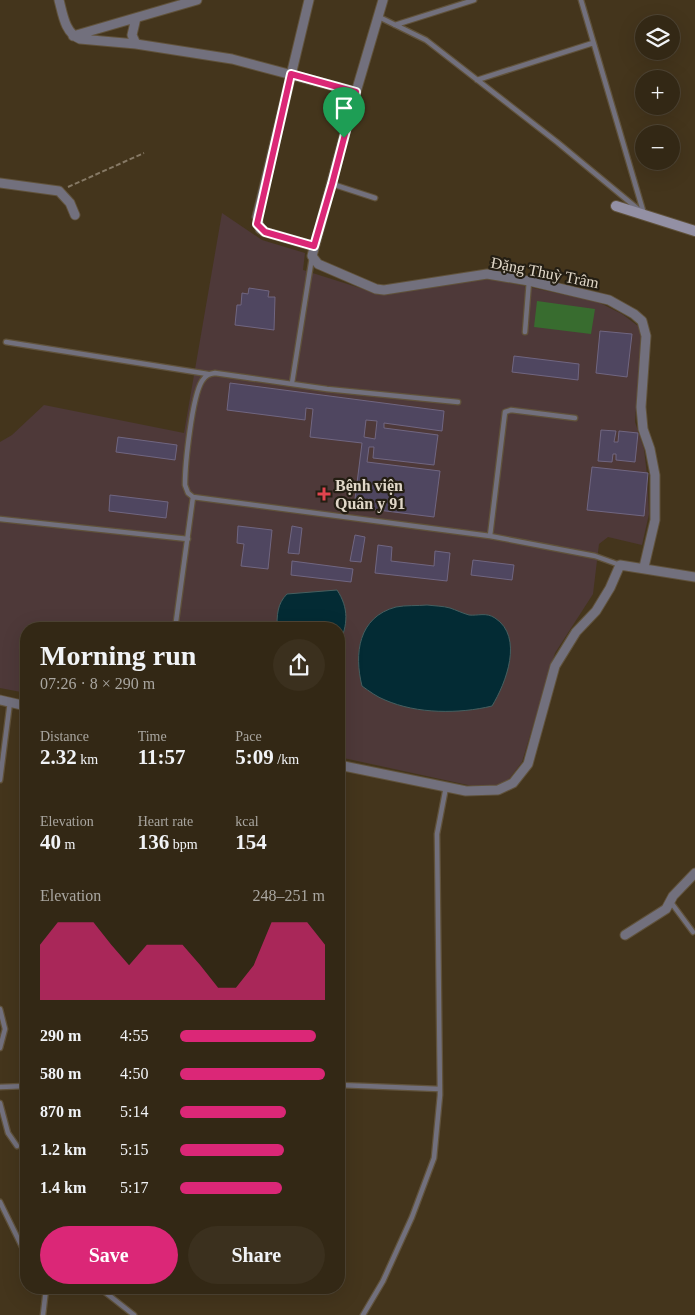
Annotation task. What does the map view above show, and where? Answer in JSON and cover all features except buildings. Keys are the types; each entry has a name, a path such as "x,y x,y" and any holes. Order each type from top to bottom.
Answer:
{"street":[{"path":"59,0 68,31 80,39 136,44 232,59 356,92"},
{"path":"73,36 197,0"},
{"path":"309,0 257,224 265,232 314,246"},
{"path":"312,256 383,0"},
{"path":"136,18 132,35 136,44"},
{"path":"0,183 59,191 70,203 75,215"},
{"path":"616,206 695,231"},
{"name":"Đặng Thuỳ Trâm","path":"312,256 318,264 376,289 384,290 487,274 529,281 609,300 634,314 646,327 641,406 655,475 655,520 644,567"},
{"path":"345,766 466,791 498,790 513,783 528,764 555,666 576,632 596,611 610,588 620,565 644,567 694,577"},
{"path":"0,700 20,704"},
{"path":"625,934 666,909 670,901 695,873"}],"lane":[{"path":"395,25 474,0"},
{"path":"581,0 644,215"},
{"path":"379,16 426,40 557,142 644,215"},
{"path":"477,80 594,43"},
{"path":"332,184 375,198"},
{"path":"292,383 312,256"},
{"path":"525,332 529,281"},
{"path":"6,342 208,374 215,372 371,394 458,402"},
{"path":"208,374 201,382 195,405 185,474 185,485 188,493 194,497 490,536 595,556 620,565"},
{"path":"490,536 505,412 511,410 575,418"},
{"path":"176,622 194,497"},
{"path":"0,519 188,539"},
{"path":"0,780 10,702"},
{"path":"0,718 8,719"},
{"path":"362,1315 382,1281 412,1217 434,1158 440,1089 437,834 446,787"},
{"path":"670,901 693,932"},
{"path":"0,1010 5,1028 0,1048"},
{"path":"345,1085 440,1089"},
{"path":"0,1087 20,1086"},
{"path":"0,1103 8,1133 17,1146"},
{"path":"0,1202 20,1241"},
{"path":"43,1315 45,1294"},
{"path":"107,1294 134,1315"}],"path":[{"path":"59,191 144,153"}],"shaded area":[{"name":"Bệnh viện Quân y 91","path":"222,213 262,240 305,253 303,270 385,295 487,278 598,302 622,314 642,329 635,422 644,449 649,514 642,545 608,537 599,544 593,594 555,653 522,762 509,779 497,786 477,787 345,758 345,622 20,622 20,692 0,688 0,442 12,435 44,405 184,433"}],"green space":[{"path":"537,301 595,309 591,334 534,327"}],"water":[{"path":"337,590 344,603 345,623 277,622 279,606 287,594"},
{"path":"427,605 447,607 469,615 488,615 504,626 509,637 510,660 507,673 492,706 452,711 411,708 397,705 376,696 362,686 359,650 366,628 383,612 396,607"}],"place":[{"name":"Bệnh viện Quân y 91","path":"324,494"}],"route":[{"path":"291,74 356,92 344,138 314,246 260,229 257,224 257,217 291,74"}]}
